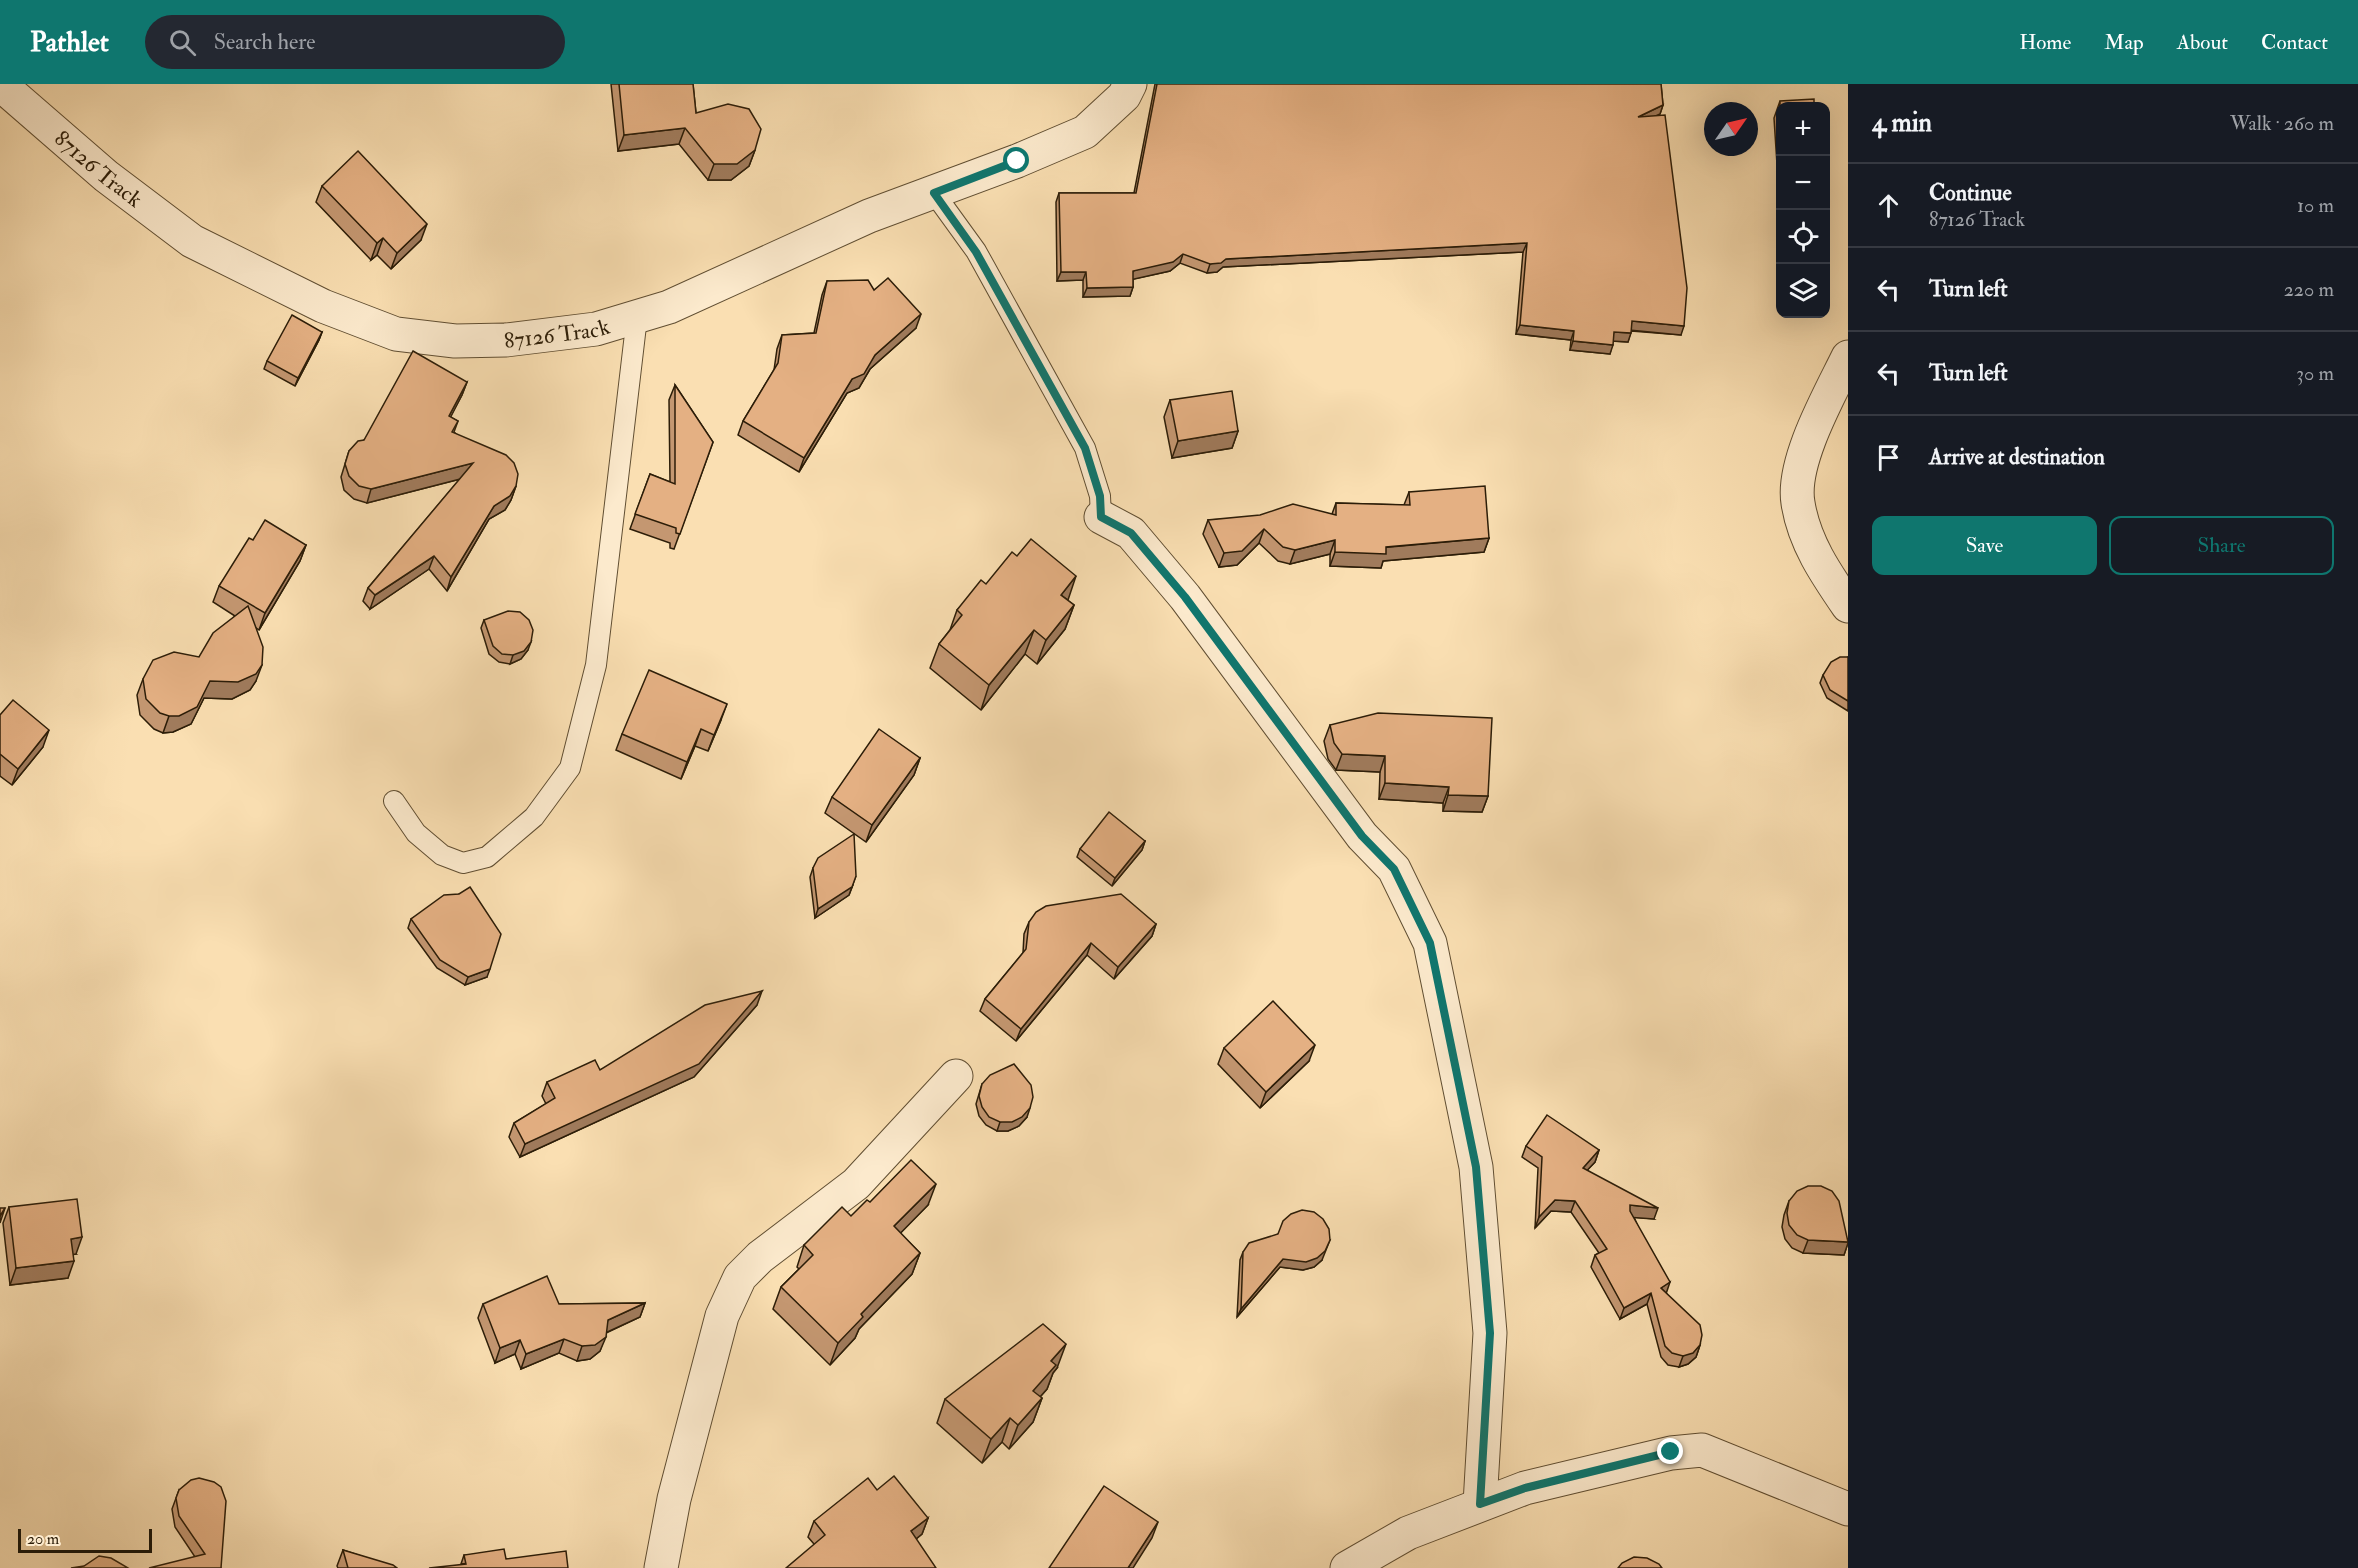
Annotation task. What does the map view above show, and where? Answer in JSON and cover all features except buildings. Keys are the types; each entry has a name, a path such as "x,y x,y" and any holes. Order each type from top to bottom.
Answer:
{"street":[{"name":"87126 Track","path":"0,84 106,176 192,241 323,306 396,334 455,341 506,340 596,329 669,307 869,216 934,193 1085,132 1124,96 1131,84"},
{"path":"1848,357 1815,425 1800,474 1797,501 1806,534 1823,570 1848,606"},
{"path":"1101,517 1131,533 1185,597 1362,836 1394,869 1430,943 1476,1167 1490,1333 1480,1504"},
{"path":"661,1568 674,1499 722,1316 740,1277 760,1257 856,1184 956,1076"},
{"path":"1348,1568 1408,1533 1480,1504 1525,1488 1671,1452 1702,1450 1848,1509"}],"lane":[{"path":"934,193 976,252 1085,448 1100,496 1101,517"},
{"path":"394,801 416,833 442,855 463,862 487,857 534,817 570,768 596,665 637,317"}],"route":[{"path":"1017,161 934,193 976,252 1085,448 1100,496 1101,517 1131,533 1185,597 1362,836 1394,869 1430,943 1476,1167 1490,1333 1480,1504 1525,1488 1671,1452"}]}
